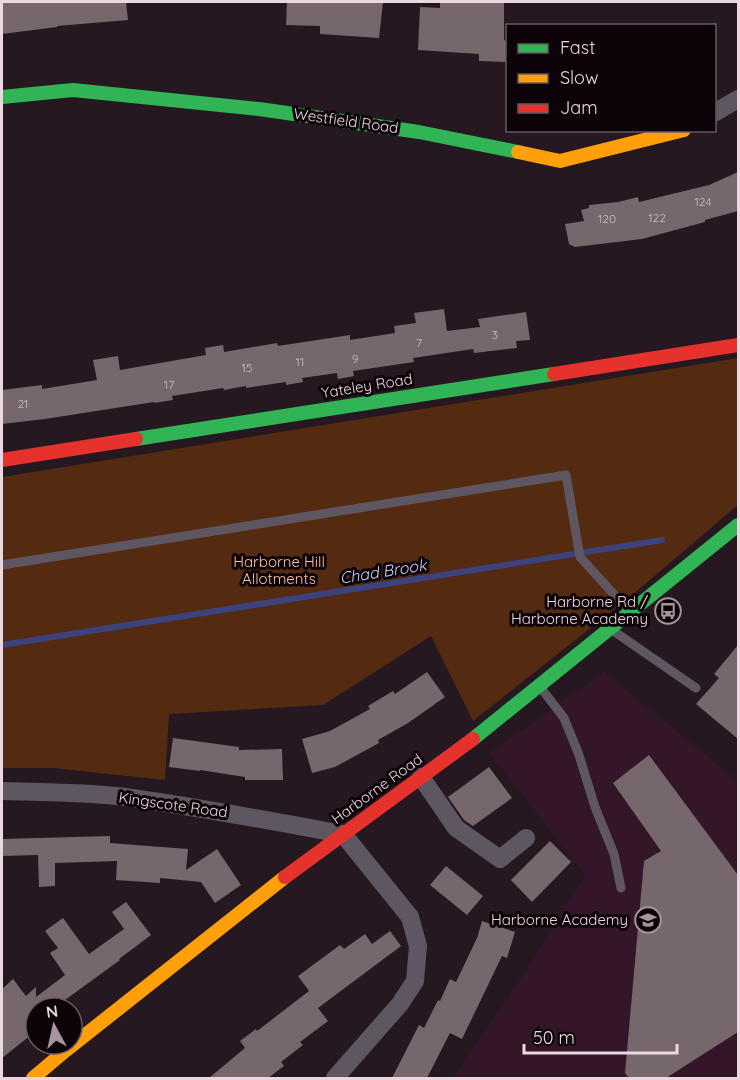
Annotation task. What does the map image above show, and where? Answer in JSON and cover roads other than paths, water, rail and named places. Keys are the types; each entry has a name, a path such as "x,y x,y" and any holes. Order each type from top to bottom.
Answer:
{"street":[{"name":"Westfield Road","path":"2,97 73,90 259,109 419,132 560,161 676,132"},
{"path":"716,112 738,99"},
{"name":"Yateley Road","path":"2,460 738,345"},
{"name":"Harborne Road","path":"33,1078 283,879 488,728 738,525"},
{"path":"421,777 456,828 500,859 526,838"},
{"name":"Kingscote Road","path":"2,791 123,797 230,813 343,834"},
{"path":"335,1078 400,1004 410,989 415,981 418,946 410,917 343,834"}],"lane":[{"path":"2,565 566,475 580,557 631,612"},
{"path":"610,629 696,688"},
{"path":"539,686 564,718 614,854 621,888"}],"waterway":[{"name":"Chad Brook","path":"2,645 662,540"}],"place":[{"name":"Harborne Rd / Harborne Academy","path":"668,611"},
{"name":"Harborne Academy","path":"648,920"}],"park label":[{"name":"Harborne Hill Allotments","path":"279,570"}]}
